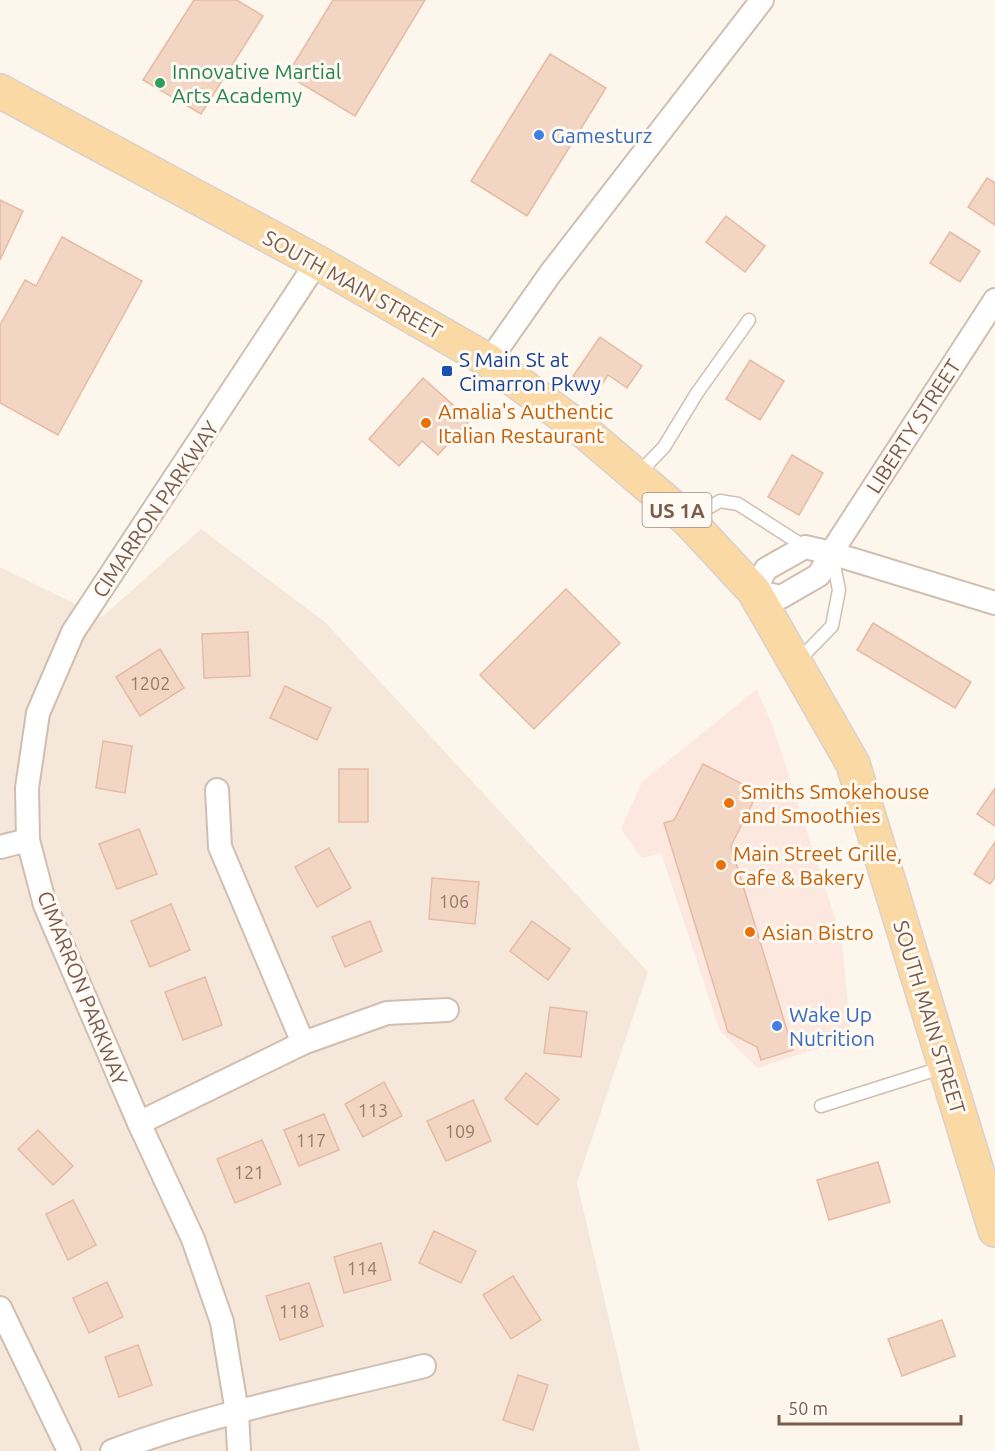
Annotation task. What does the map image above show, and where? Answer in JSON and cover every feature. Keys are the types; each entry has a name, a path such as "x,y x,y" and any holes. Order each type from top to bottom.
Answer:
{"main road":[{"name":"SOUTH MAIN STREET","path":"0,91 318,262 489,361 585,432 688,520 754,591 853,764 995,1230"}],"street":[{"path":"489,361 550,274 762,0"},
{"name":"CIMARRON PARKWAY","path":"239,1451 237,1412 222,1322 193,1239 139,1123 45,905 28,840 27,788 38,712 73,632 318,262"},
{"name":"LIBERTY STREET","path":"754,591 781,597 819,574 995,300"},
{"path":"754,591 766,569 805,547 995,603"},
{"path":"217,790 220,847 303,1044"},
{"path":"0,846 28,840"},
{"path":"139,1123 303,1044 387,1013 447,1010"},
{"path":"0,1308 69,1451"},
{"path":"112,1451 146,1438 237,1412 424,1366"}],"lane":[{"path":"636,476 664,447 697,393 749,320"},
{"path":"688,520 720,501 738,504 805,547"},
{"path":"796,663 832,626 839,590 831,553"},
{"path":"821,1106 945,1066"}],"shaded area":[{"path":"201,529 325,622 648,972 577,1183 640,1451 0,1451 0,567 102,617"},
{"path":"757,689 773,727 842,939 851,1038 757,1068 720,1031 661,853 642,858 621,829 642,782"}],"building":[{"path":"194,0 237,0 263,16 201,114 143,80"},
{"path":"333,0 425,0 355,116 287,75"},
{"name":"Gamesturz","path":"550,54 606,88 527,216 471,181"},
{"path":"987,178 995,183 995,225 968,207"},
{"path":"0,200 23,211 0,260"},
{"path":"726,216 765,246 745,272 706,242"},
{"path":"950,232 980,251 960,282 930,263"},
{"path":"62,237 142,281 58,435 0,403 0,325 25,280 36,286"},
{"path":"600,337 642,366 627,388 608,375 597,392 573,376"},
{"path":"750,360 784,381 760,420 726,399"},
{"path":"423,378 470,420 438,455 422,441 399,466 369,439"},
{"path":"792,455 823,473 799,515 768,497"},
{"path":"566,589 620,643 534,729 480,675"},
{"path":"873,623 971,682 955,708 857,650"},
{"path":"248,632 250,676 204,678 202,634"},
{"path":"160,649 184,688 140,716 116,677"},
{"path":"285,686 331,708 317,740 270,718"},
{"path":"103,741 132,746 125,793 96,788"},
{"path":"703,764 758,792 731,846 793,1050 761,1060 757,1047 728,1032 664,823 674,820"},
{"path":"339,769 368,769 368,822 339,822"},
{"path":"995,788 995,826 977,814"},
{"path":"139,829 157,874 117,889 99,844"},
{"path":"995,842 995,877 990,884 974,874"},
{"path":"329,848 351,888 317,907 295,867"},
{"path":"432,878 479,882 475,924 429,919"},
{"path":"171,904 190,950 150,967 131,921"},
{"path":"370,921 382,951 345,967 332,937"},
{"path":"532,921 570,949 548,980 510,951"},
{"path":"205,977 222,1025 183,1040 165,992"},
{"path":"550,1007 587,1012 581,1057 544,1053"},
{"path":"526,1073 559,1099 537,1125 505,1099"},
{"path":"384,1082 402,1116 363,1137 345,1104"},
{"path":"473,1100 491,1141 446,1161 427,1121"},
{"path":"324,1114 339,1150 299,1166 284,1130"},
{"path":"38,1130 73,1166 53,1185 18,1149"},
{"path":"262,1140 281,1184 235,1203 217,1159"},
{"path":"878,1162 890,1202 829,1220 817,1180"},
{"path":"73,1200 96,1245 68,1260 46,1214"},
{"path":"434,1231 476,1251 461,1283 419,1263"},
{"path":"381,1243 391,1280 344,1293 334,1257"},
{"path":"513,1276 541,1320 511,1339 483,1295"},
{"path":"107,1282 123,1317 89,1333 73,1298"},
{"path":"309,1283 323,1326 280,1340 266,1296"},
{"path":"942,1320 955,1356 902,1376 888,1339"},
{"path":"138,1345 152,1385 119,1397 105,1357"},
{"path":"518,1375 548,1385 533,1430 503,1420"}],"place":[{"name":"Innovative Martial Arts Academy","path":"160,83"},
{"name":"Gamesturz","path":"539,135"},
{"name":"S Main St at Cimarron Pkwy","path":"447,371"},
{"name":"Amalia's Authentic Italian Restaurant","path":"426,423"},
{"name":"Smiths Smokehouse and Smoothies","path":"729,803"},
{"name":"Main Street Grille, Cafe & Bakery","path":"721,865"},
{"name":"Asian Bistro","path":"750,932"},
{"name":"Wake Up Nutrition","path":"777,1026"}]}
